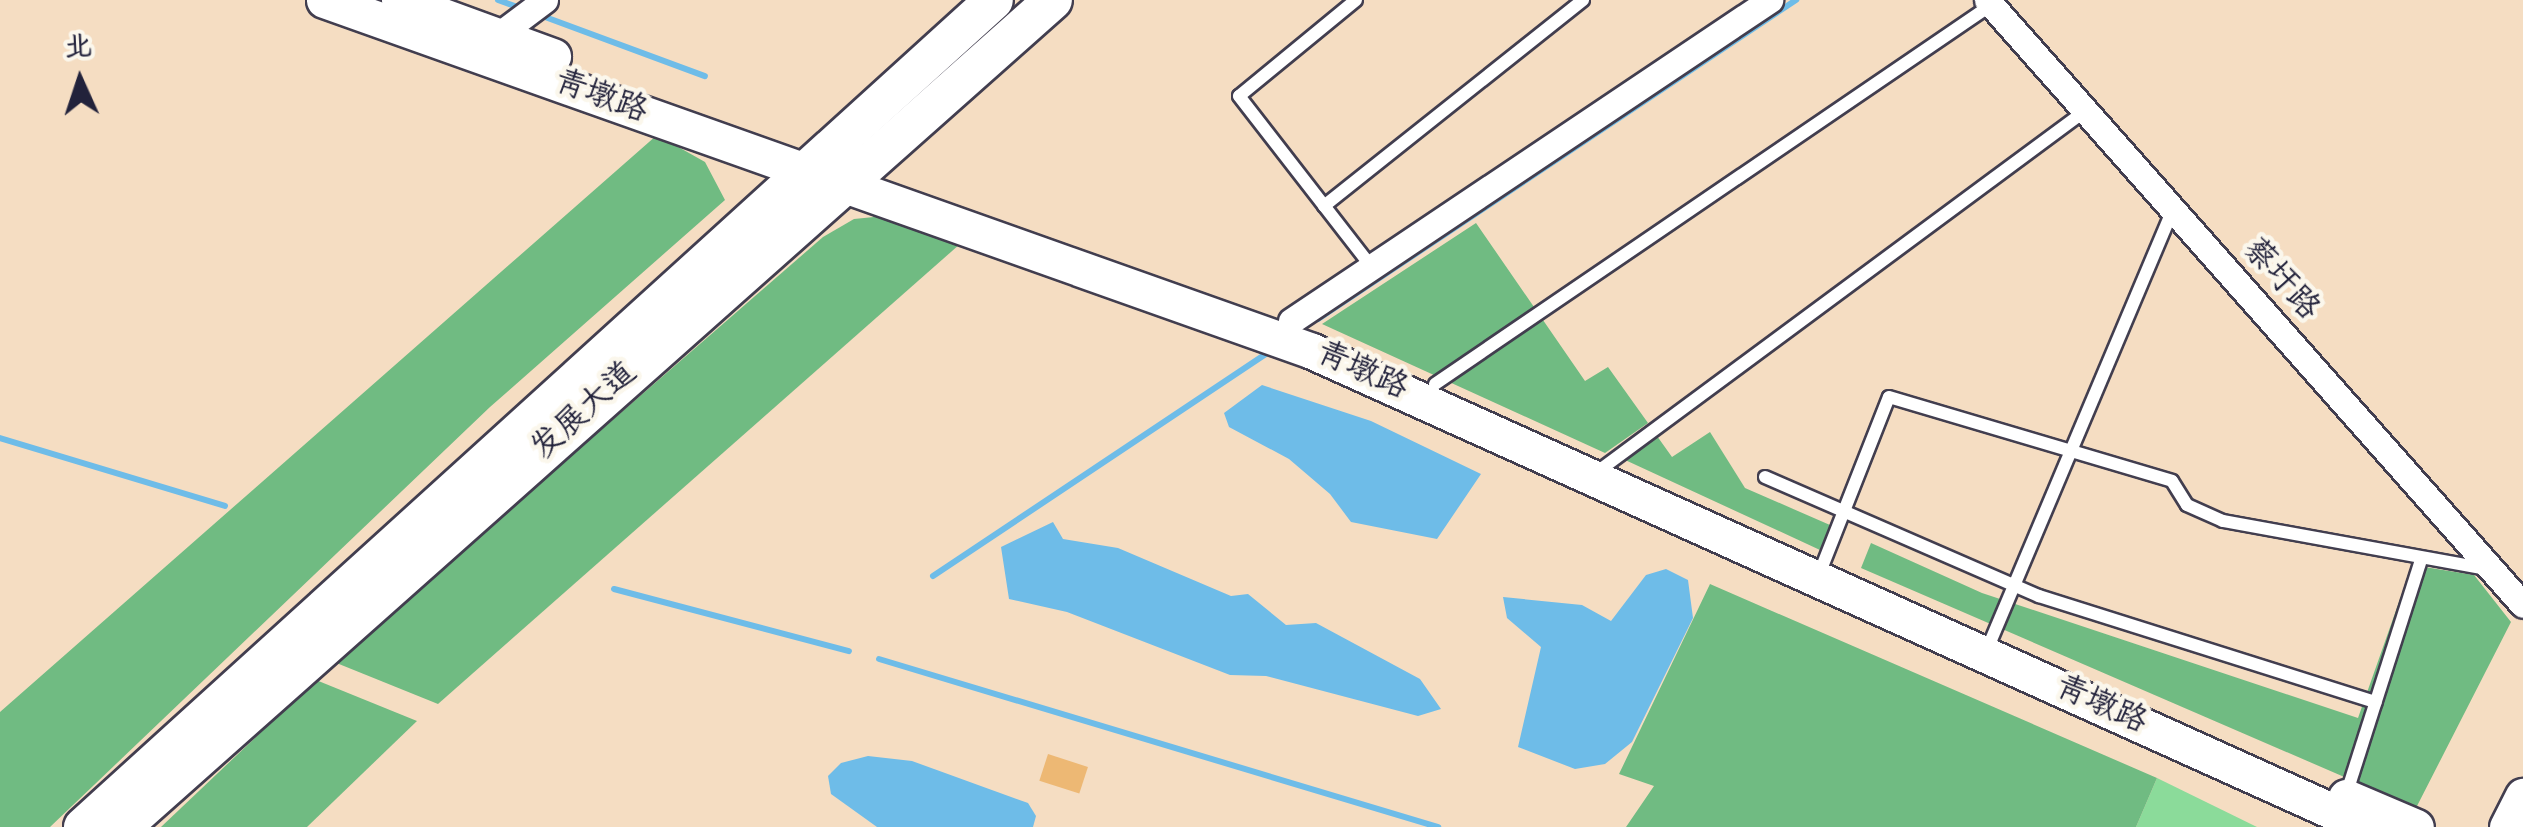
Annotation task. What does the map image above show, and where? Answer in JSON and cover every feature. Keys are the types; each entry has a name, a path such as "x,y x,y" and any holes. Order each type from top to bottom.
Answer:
{"main road":[{"name":"青墩路","path":"324,0 1290,320 1435,384 1600,470"},
{"name":"青墩路","path":"399,0 526,15 832,170 1312,350 1600,470 2351,813 2416,827"},
{"name":"发展大道","path":"122,827 832,170 994,0"},
{"name":"发展大道","path":"83,827 832,170 1053,0"},
{"path":"2507,827 2523,796"}],"street":[{"path":"1290,320 1770,0"},
{"name":"蔡圩路","path":"1989,2 2523,606"}],"lane":[{"path":"1356,0 1239,96 1371,266"},
{"path":"1324,206 1583,0"},
{"path":"1435,384 1989,2"},
{"path":"1600,470 2085,111"},
{"path":"1988,646 2173,210"},
{"path":"1821,570 1889,397 2172,481 2201,514 2422,560 2491,570"},
{"path":"1765,477 2014,585 2376,702"},
{"path":"2351,813 2376,702 2422,560"}],"green space":[{"path":"657,135 705,162 725,200 490,407 50,827 0,827 0,712"},
{"path":"884,216 960,244 438,704 334,662 823,237 854,219"},
{"path":"1476,223 1585,381 1608,367 1648,423 1605,453 1322,324"},
{"path":"1710,432 1745,488 1830,525 1820,550 1623,459 1657,436 1672,457"},
{"path":"1871,543 1982,593 2358,718 2412,565 2474,575 2511,622 2416,808 1861,568"},
{"path":"1710,584 2157,778 2136,827 1626,827 1654,786 1619,774"},
{"path":"316,680 417,721 307,827 161,827"},
{"path":"2157,778 2257,827 2136,827"}],"water":[{"path":"1262,385 1371,421 1481,474 1437,539 1351,522 1330,494 1289,459 1229,427 1224,413"},
{"path":"1053,522 1063,539 1118,548 1231,596 1248,594 1286,625 1316,623 1420,679 1441,709 1418,716 1266,676 1230,675 1067,612 1009,599 1001,547"},
{"path":"1666,569 1688,580 1693,618 1632,742 1605,764 1575,769 1518,747 1541,647 1507,618 1503,597 1582,605 1611,621 1646,575"},
{"path":"868,756 912,761 1028,803 1036,816 1033,827 877,827 831,794 828,776 841,763"}],"building":[{"path":"1048,754 1088,767 1079,794 1039,781"}],"waterway":[{"path":"498,0 520,8"},
{"path":"1318,319 1796,0"},
{"path":"537,14 705,76"},
{"path":"933,576 1273,349"},
{"path":"0,438 225,506"},
{"path":"614,589 849,651"},
{"path":"879,659 1438,827"}]}
